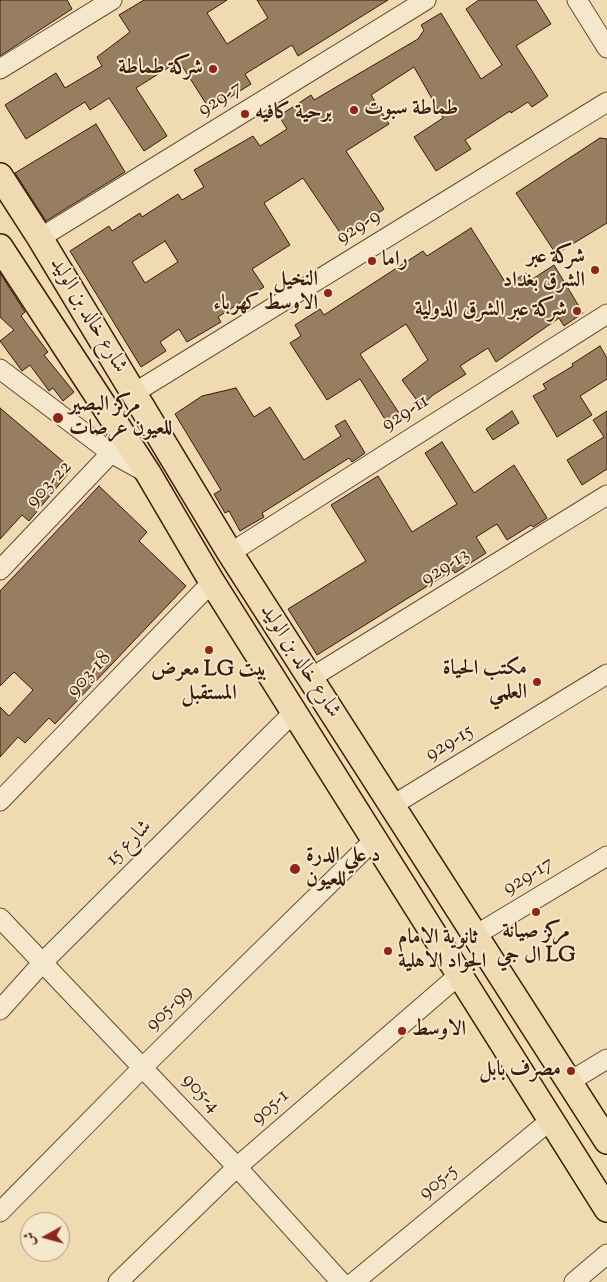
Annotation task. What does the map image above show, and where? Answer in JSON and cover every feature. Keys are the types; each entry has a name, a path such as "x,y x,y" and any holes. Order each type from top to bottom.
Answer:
{"main road":[{"name":"شارع خالد بن الوليد","path":"0,176 40,238 230,553 309,679 393,805 474,936 607,1141"},
{"name":"شارع خالد بن الوليد","path":"0,247 148,473 212,582 607,1209"}],"street":[{"path":"0,69 112,0"},
{"name":"929-7","path":"40,238 426,0"},
{"path":"577,0 607,48"},
{"name":"929-9","path":"134,393 607,102"},
{"name":"929-11","path":"230,553 607,314"},
{"path":"0,369 111,453 148,473"},
{"name":"903-22","path":"0,570 111,453"},
{"name":"929-13","path":"309,679 607,496"},
{"name":"903-18","path":"0,801 212,582"},
{"name":"929-15","path":"393,805 607,674"},
{"name":"شارع 15","path":"0,1010 43,962 294,712"},
{"name":"905-99","path":"0,1212 143,1067 374,840"},
{"name":"929-17","path":"474,936 607,856"},
{"name":"905-4","path":"0,918 237,1167 340,1282"},
{"name":"905-1","path":"118,1282 237,1167 459,975"},
{"path":"569,1082 607,1059"},
{"name":"905-5","path":"354,1282 552,1120"},
{"path":"574,1282 607,1254"}],"building":[{"path":"0,0 67,0 72,9 0,56"},
{"path":"144,0 227,0 207,13 227,44 268,18 257,0 388,0 298,56 292,45 245,74 251,84 210,110 179,61 136,88 167,136 144,151 109,98 90,110 85,102 26,139 5,105 56,73 65,88 102,66 97,57 130,32 119,15"},
{"path":"479,0 536,0 551,24 516,46 548,96 532,107 528,102 511,113 510,111 465,140 471,149 436,171 414,137 443,118 414,67 371,95 389,124 346,151 384,209 343,237 303,178 264,203 290,245 252,269 264,287 218,317 221,322 187,342 179,329 160,342 166,351 141,367 70,251 109,226 112,231 140,213 142,217 178,194 182,200 204,187 194,170 253,136 260,146 287,129 279,116 311,95 314,100 418,39 424,30 421,25 441,13 481,79 502,65 466,9","holes":["165,241 178,262 145,283 132,262"]},
{"path":"96,124 125,172 46,221 15,173"},
{"path":"600,138 607,139 607,223 556,254 516,193"},
{"path":"471,228 507,285 526,273 531,280 554,265 583,313 564,326 559,318 496,362 488,348 460,366 466,374 433,395 421,406 402,380 428,360 406,324 360,354 401,416 388,424 360,379 327,400 290,343 301,336 295,325 320,309 324,315 423,251 427,256"},
{"path":"0,273 25,312 21,316 48,352 44,355 74,392 63,401 53,388 49,391 30,365 22,371 0,341 14,330 0,317"},
{"path":"600,346 607,358 607,379 580,396 592,415 557,437 533,396 546,389 543,384 573,366 572,364"},
{"path":"236,388 254,417 270,407 304,460 341,436 335,426 345,420 365,453 352,462 349,458 262,513 264,517 240,531 229,511 225,513 214,494 221,490 175,414 202,396"},
{"path":"0,408 72,469 29,521 22,515 0,539"},
{"path":"512,411 519,423 493,440 486,429"},
{"path":"607,411 607,469 582,485 567,460 604,437 593,420"},
{"path":"442,442 474,493 514,465 547,518 533,527 531,525 507,540 497,524 476,537 486,553 455,573 453,570 317,655 288,609 366,561 331,505 378,476 412,532 457,504 425,453"},
{"path":"99,486 147,532 139,541 186,586 55,724 49,718 25,743 18,737 0,757 0,707 9,716 33,690 14,672 0,686 0,591"}],"place":[{"name":"شركة طماطة","path":"213,69"},
{"name":"طماطة سبوت","path":"354,110"},
{"name":"برحية كافيه","path":"245,114"},
{"name":"راما","path":"372,261"},
{"name":"شركة عبر الشرق بغداد","path":"595,270"},
{"name":"النخيل الاوسط كهرباء","path":"328,293"},
{"name":"شركة عبر الشرق الدولية","path":"577,311"},
{"name":"مركز البصير للعيون عرصات","path":"58,418"},
{"name":"معرض LG بيت المستقبل","path":"209,650"},
{"name":"مكتب الحياة العلمي","path":"537,682"},
{"name":"د علي الدرة للعيون","path":"295,869"},
{"name":"مركز صيانة ال جي LG","path":"536,912"},
{"name":"ثانوية الامام الجواد الاهلية","path":"388,951"},
{"name":"الاوسط","path":"402,1031"},
{"name":"مصرف بابل","path":"571,1071"}]}
